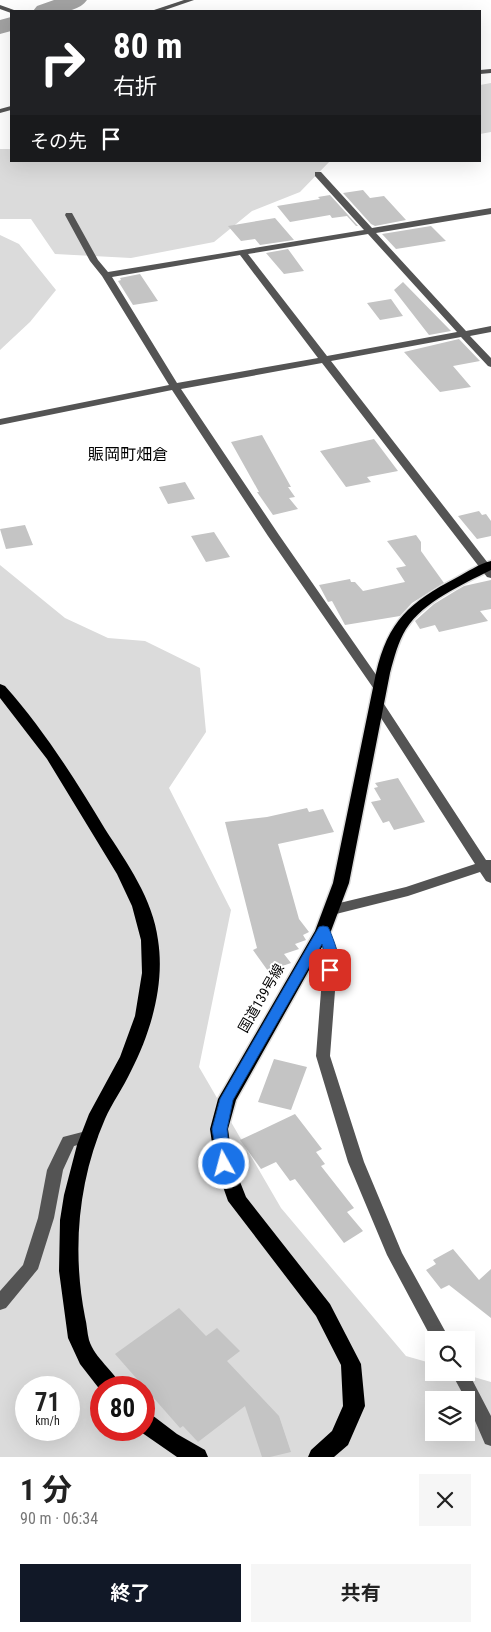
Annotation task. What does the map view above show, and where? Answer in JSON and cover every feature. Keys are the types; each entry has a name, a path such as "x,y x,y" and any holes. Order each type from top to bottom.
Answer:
{"highway":[{"name":"国道139号線","path":"319,1457 340,1438 354,1406 351,1364 323,1310 238,1200 224,1164 220,1129 227,1099 323,931 332,910 341,883 387,660 403,624 431,599 489,570"},
{"path":"0,689 50,751 134,891 147,924 151,965 150,991 142,1025 123,1070 96,1120 90,1136 76,1181 68,1227 67,1268 72,1307 82,1348 103,1376"},
{"path":"155,1430 197,1457"}],"street":[{"path":"158,10 190,0"},
{"path":"318,174 491,364"},
{"path":"106,275 491,211"},
{"path":"68,216 94,261 106,275 174,387 251,505 291,560 487,865 491,878"},
{"path":"242,252 489,570"},
{"path":"0,422 174,387 491,329"},
{"path":"332,910 408,891 487,865"},
{"path":"323,931 331,952 323,1056 359,1170 395,1255 436,1331"},
{"path":"0,1304 30,1269 46,1218 55,1170 69,1141 90,1136"},
{"path":"464,1381 478,1406 491,1438"}],"shaded area":[{"path":"491,83 491,132 481,134 481,85"},
{"path":"0,149 10,149 10,162 329,162 300,192 252,211 214,242 131,258 55,254 31,219 0,219"},
{"path":"0,235 19,244 56,290 30,322 0,350"},
{"path":"0,565 65,618 108,638 145,641 200,668 206,732 169,788 231,910 199,1067 281,1208 406,1356 425,1361 425,1381 475,1381 475,1377 491,1382 491,1457 0,1457"}],"building":[{"path":"363,190 370,198 384,196 406,220 375,226 371,224 343,193"},
{"path":"330,195 358,226 347,216 332,218 330,215 290,222 277,206 320,199 318,197"},
{"path":"275,218 294,240 260,245 255,239 241,241 228,226"},
{"path":"431,226 446,241 396,249 382,234"},
{"path":"288,249 304,271 284,274 266,253"},
{"path":"140,274 158,301 133,305 118,281 121,280 120,278"},
{"path":"403,282 451,331 429,335 394,290"},
{"path":"391,299 403,316 380,320 367,303"},
{"path":"459,339 480,361 453,366 471,387 440,392 404,352"},
{"path":"262,435 291,487 288,487 295,497 289,498 298,509 273,515 257,492 259,492 231,442"},
{"path":"374,439 398,471 367,477 371,482 346,487 320,451"},
{"path":"185,482 195,499 168,504 159,487"},
{"path":"479,511 482,515 486,514 491,521 491,536 477,539 458,516"},
{"path":"25,525 33,545 6,549 0,529"},
{"path":"214,532 230,557 206,562 191,536"},
{"path":"416,535 421,542 421,551 444,583 412,603 400,616 345,625 332,601 328,602 319,585 350,579 351,582 355,582 363,591 405,582 396,568 406,566 387,541"},
{"path":"491,580 491,609 480,611 488,621 439,632 435,625 420,629 415,621 434,604 464,586"},
{"path":"398,778 425,822 394,830 389,821 383,823 371,802 381,800 374,788 378,787 375,783"},
{"path":"307,808 309,812 323,809 334,832 278,844 299,919 309,932 303,935 306,940 295,944 299,949 284,954 291,963 268,971 253,950 257,948 225,822 267,817"},
{"path":"274,1059 307,1067 291,1110 258,1102"},
{"path":"295,1114 322,1149 316,1152 325,1164 321,1166 354,1208 347,1212 363,1231 344,1243 295,1179 290,1181 276,1162 261,1169 240,1140"},
{"path":"453,1249 479,1280 491,1269 491,1318 449,1285 441,1289 426,1270 436,1264 433,1260"},
{"path":"179,1308 206,1336 217,1328 240,1351 227,1361 279,1416 291,1452 262,1457 245,1406 198,1442 183,1426 180,1428 155,1400 155,1376 134,1376 115,1354"}],"waterway":[{"path":"48,10 76,0"},
{"path":"0,27 10,24"}],"district":[{"name":"賑岡町畑倉","path":"128,454"}],"route":[{"path":"224,1164 220,1129 227,1099 323,931 331,952 330,970"}]}
